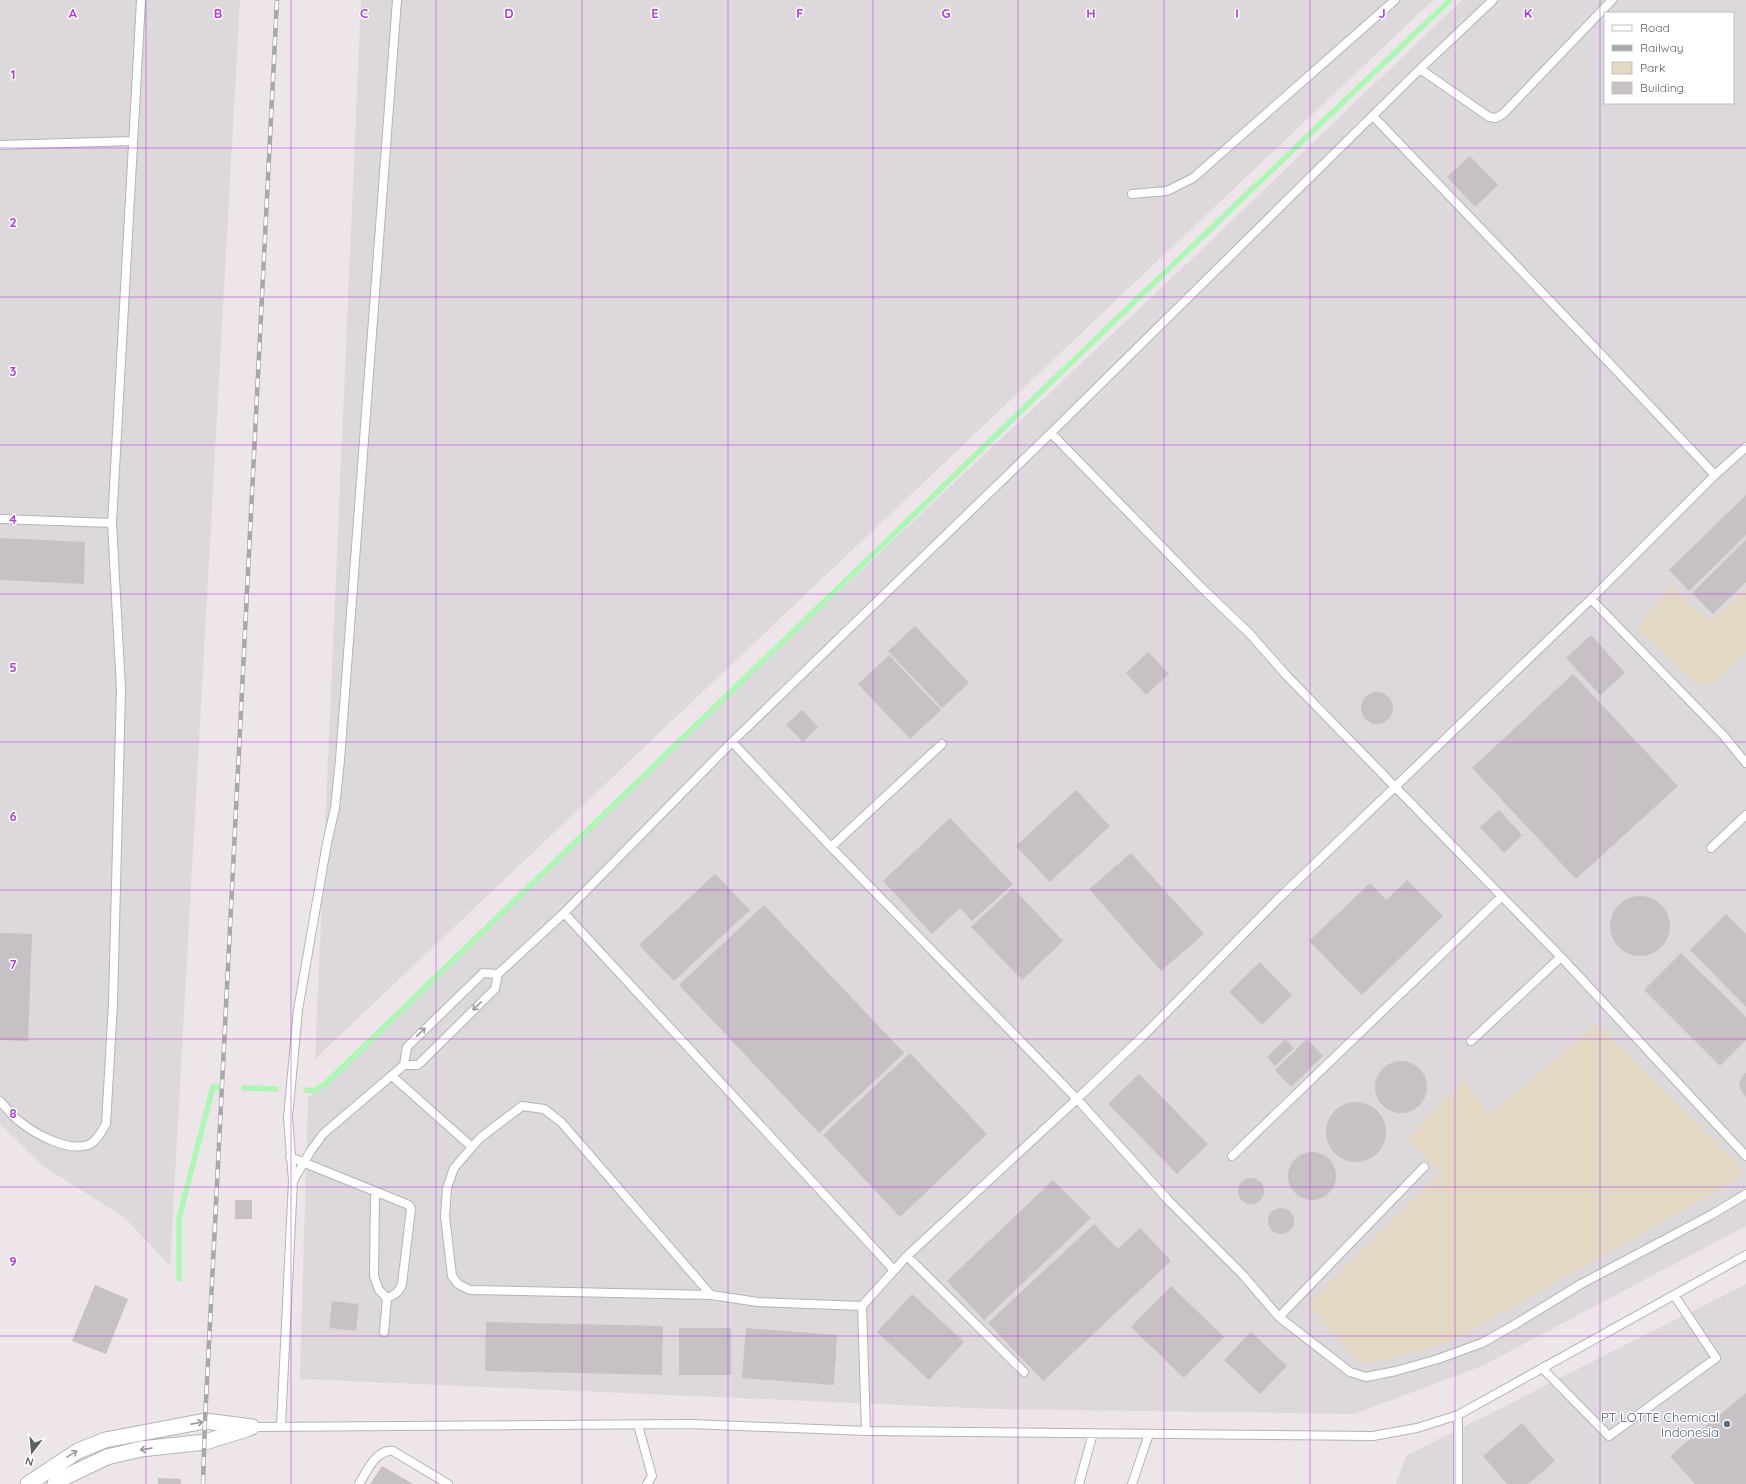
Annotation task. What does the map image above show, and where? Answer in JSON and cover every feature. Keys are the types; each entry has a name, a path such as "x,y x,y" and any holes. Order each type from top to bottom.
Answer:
{"street":[{"path":"28,1484 78,1451 105,1440 205,1421 252,1427"},
{"path":"56,1484 65,1477 107,1457 140,1449 205,1442 252,1427"}],"lane":[{"path":"0,1101 19,1121 51,1141 68,1146 88,1145 99,1136 106,1124 113,1004 121,689 112,523 141,0"},
{"path":"281,1426 293,1181 288,1117 298,1010 327,843 335,808 397,0"},
{"path":"1132,194 1167,191 1193,178 1395,0"},
{"path":"404,1065 418,1065 495,989 498,974 564,913 732,742 1051,433 1420,69 1493,0"},
{"path":"1420,69 1489,117 1496,118 1503,114 1612,0"},
{"path":"1373,116 1715,475"},
{"path":"0,145 133,141"},
{"path":"1051,433 1202,588 1249,634 1287,676 1560,956 1746,1156"},
{"path":"866,1432 862,1306 893,1269 1143,1036 1278,900 1591,599 1715,475 1746,447"},
{"path":"0,519 112,523"},
{"path":"1591,599 1724,736 1746,763"},
{"path":"732,742 831,847 1077,1098 1169,1201 1242,1274 1279,1317 1350,1372 1366,1377 1396,1371 1438,1359 1482,1343 1581,1284 1711,1215 1746,1194"},
{"path":"831,847 942,744"},
{"path":"1711,848 1746,815"},
{"path":"1232,1156 1501,897"},
{"path":"564,913 893,1269"},
{"path":"1471,1041 1560,956"},
{"path":"293,1181 305,1163 310,1152 323,1134 404,1065 407,1046 483,973 498,974"},
{"path":"392,1076 472,1147"},
{"path":"711,1295 561,1122 544,1109 522,1106 480,1138 454,1168 448,1188 445,1216 452,1276 458,1284 470,1290 711,1295 758,1302 862,1306"},
{"path":"290,1157 409,1205 410,1209 402,1284 400,1290 396,1294 386,1298"},
{"path":"1279,1317 1424,1167"},
{"path":"375,1192 374,1276 379,1290 386,1298 384,1332"},
{"path":"252,1427 690,1424 866,1432 1373,1436 1417,1428 1458,1414 1746,1255"},
{"path":"907,1256 1024,1372"},
{"path":"1542,1368 1609,1436 1716,1358 1674,1295"},
{"path":"1458,1414 1458,1484"},
{"path":"638,1425 652,1476 647,1484"},
{"path":"1079,1484 1093,1433"},
{"path":"1132,1484 1149,1434"},
{"path":"359,1484 377,1457 387,1450 393,1451 448,1484"}],"shaded area":[{"path":"0,0 240,0 170,1266 125,1218 43,1166 0,1124"},
{"path":"361,0 1433,0 315,1059"},
{"path":"1462,0 1746,0 1746,1226 1482,1366 1354,1414 992,1409 300,1379 308,1098 716,707 1175,275"},
{"name":"PT LOTTE Chemical Indonesia","path":"1746,1284 1746,1484 1396,1484 1406,1456"}],"green space":[{"path":"1671,585 1710,622 1746,589 1746,652 1715,683 1704,686 1694,682 1637,629"},
{"path":"1597,1023 1739,1164 1742,1177 1451,1342 1373,1363 1358,1362 1307,1304 1440,1173 1407,1138 1463,1080 1489,1115"}],"building":[{"path":"1470,156 1498,185 1475,207 1447,177"},
{"path":"1746,495 1746,535 1689,591 1669,570"},
{"path":"0,538 85,542 84,584 0,580"},
{"path":"1746,540 1746,582 1713,614 1692,593"},
{"path":"915,626 969,683 942,708 888,651"},
{"path":"1591,635 1625,673 1600,695 1566,658"},
{"path":"1148,652 1169,674 1146,695 1126,673"},
{"path":"889,655 941,710 910,739 858,684"},
{"path":"1573,674 1678,786 1576,879 1472,768"},
{"path":"1374,692 1380,692 1390,699 1393,708 1392,714 1386,721 1380,724 1374,724 1364,717 1361,711 1361,705 1368,695"},
{"path":"802,710 818,727 803,742 786,725"},
{"path":"1076,790 1110,826 1050,882 1016,846"},
{"path":"1499,810 1522,835 1504,853 1480,827"},
{"path":"950,818 1013,884 972,921 960,908 932,934 883,881"},
{"path":"1131,853 1204,934 1161,971 1089,889"},
{"path":"715,874 750,910 674,981 639,945"},
{"path":"1407,880 1443,916 1362,995 1309,941 1370,883 1386,900"},
{"path":"1013,888 1063,941 1022,980 971,927"},
{"path":"1640,896 1656,901 1661,905 1665,910 1670,926 1665,942 1661,947 1656,951 1640,956 1624,951 1619,947 1615,942 1610,926 1615,910 1619,905 1624,901"},
{"path":"764,905 904,1053 819,1133 679,985"},
{"path":"1726,914 1746,934 1746,1007 1690,950"},
{"path":"0,933 32,934 28,1041 0,1040"},
{"path":"1681,953 1746,1017 1746,1040 1720,1066 1644,990"},
{"path":"1260,962 1292,995 1262,1025 1229,992"},
{"path":"1285,1039 1294,1048 1275,1066 1267,1057"},
{"path":"1307,1039 1323,1056 1291,1087 1275,1070"},
{"path":"910,1053 987,1134 900,1217 823,1135"},
{"path":"1401,1061 1411,1063 1419,1069 1425,1077 1427,1087 1425,1097 1419,1105 1411,1111 1401,1113 1391,1111 1383,1105 1377,1097 1375,1087 1377,1077 1383,1069 1391,1063"},
{"path":"1746,1072 1746,1097 1739,1084 1741,1078"},
{"path":"1139,1074 1208,1144 1177,1174 1108,1104"},
{"path":"1356,1102 1372,1107 1377,1111 1381,1116 1386,1132 1381,1148 1377,1153 1372,1157 1356,1162 1340,1157 1335,1153 1331,1148 1326,1132 1331,1116 1335,1111 1340,1107"},
{"path":"1307,1152 1317,1152 1326,1156 1332,1162 1335,1167 1335,1185 1326,1196 1317,1200 1307,1200 1298,1196 1292,1190 1288,1181 1288,1171 1292,1162 1298,1156"},
{"path":"1251,1178 1260,1182 1264,1191 1260,1200 1251,1204 1242,1200 1238,1191 1242,1182"},
{"path":"1053,1180 1091,1218 984,1320 947,1281"},
{"path":"235,1200 252,1200 252,1219 235,1219"},
{"path":"1281,1208 1290,1212 1294,1221 1290,1230 1281,1234 1272,1230 1268,1221 1272,1212"},
{"path":"1094,1224 1118,1249 1140,1228 1171,1261 1043,1381 988,1323"},
{"path":"95,1285 128,1299 106,1354 72,1341"},
{"path":"1171,1286 1224,1337 1184,1378 1131,1327"},
{"path":"912,1294 964,1342 929,1380 877,1332"},
{"path":"332,1301 359,1304 356,1331 329,1328"},
{"path":"486,1322 663,1326 662,1375 485,1371"},
{"path":"679,1328 731,1328 731,1375 679,1375"},
{"path":"746,1328 837,1335 834,1385 742,1378"},
{"path":"1251,1332 1287,1366 1260,1394 1224,1360"},
{"name":"PT LOTTE Chemical Indonesia","path":"1746,1393 1746,1484 1695,1484 1670,1456"},
{"path":"1522,1423 1555,1461 1528,1484 1507,1484 1483,1456"},
{"path":"382,1466 413,1484 370,1484"},
{"path":"158,1478 181,1479 181,1484 158,1484"}],"waterway":[{"path":"306,1090 314,1091 326,1083 1110,325 1450,0"},
{"path":"179,1279 179,1218 213,1087 219,1087"},
{"path":"244,1088 276,1089"}],"railway":[{"path":"203,1484 277,0"}],"place":[{"name":"PT LOTTE Chemical Indonesia","path":"1727,1424"}]}
